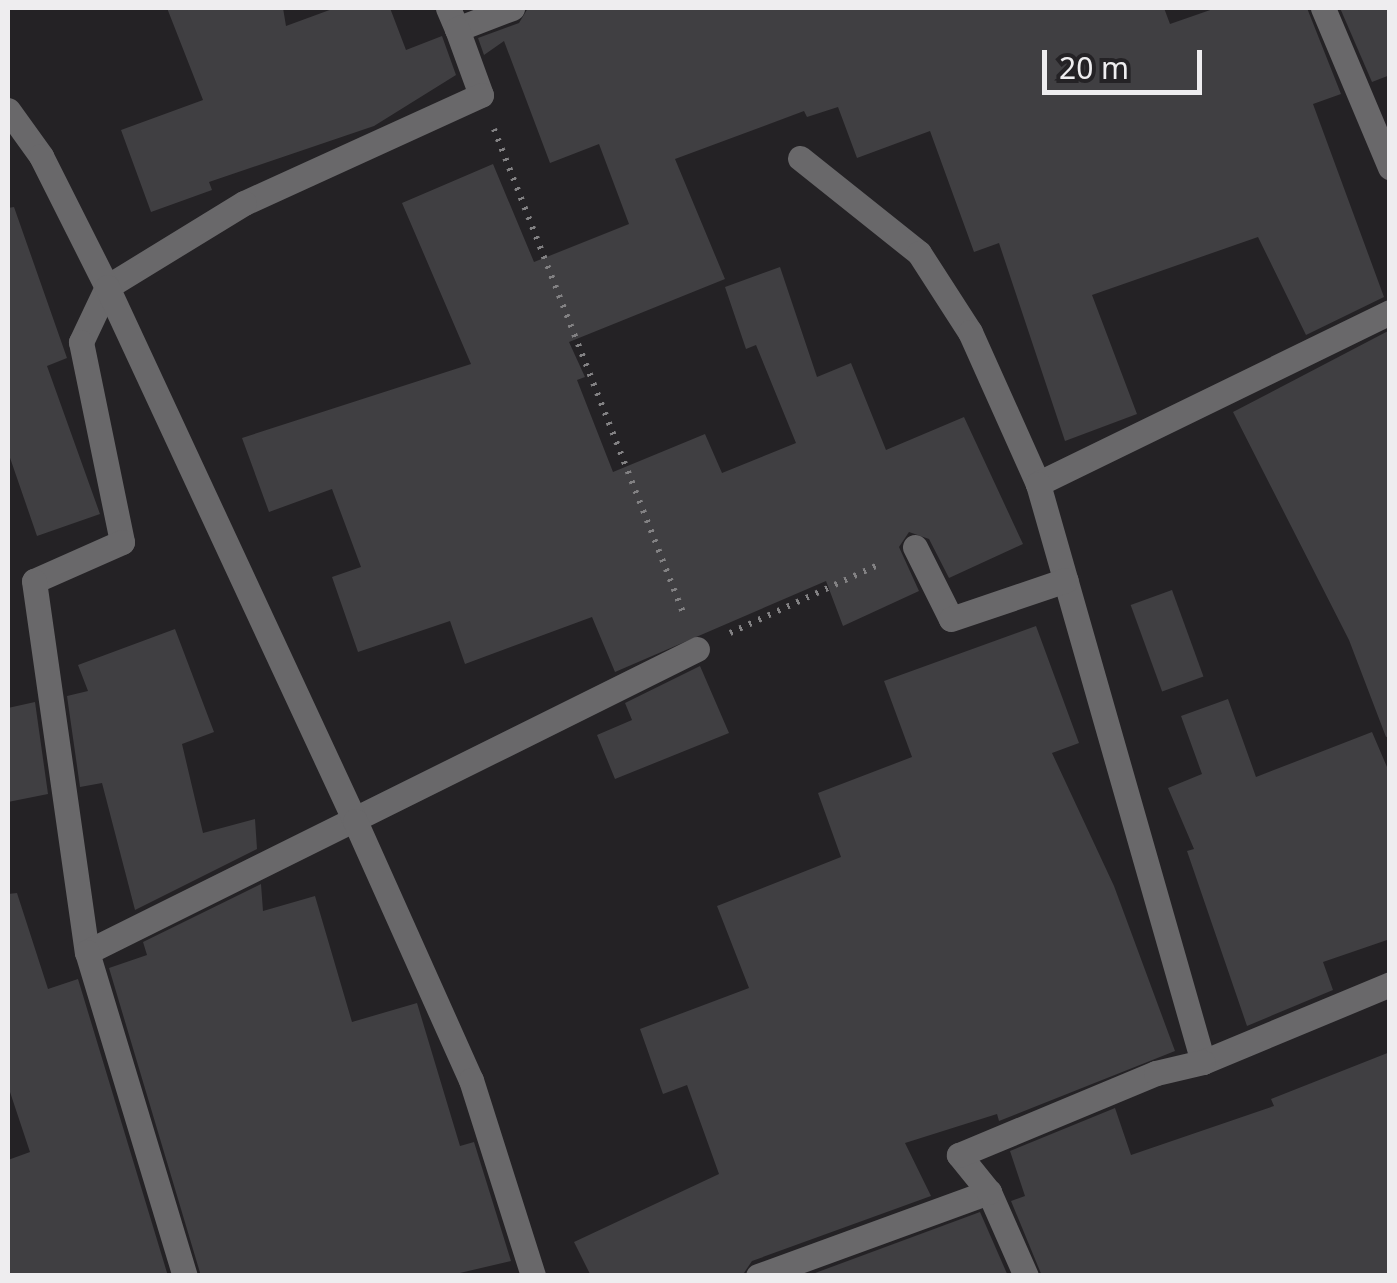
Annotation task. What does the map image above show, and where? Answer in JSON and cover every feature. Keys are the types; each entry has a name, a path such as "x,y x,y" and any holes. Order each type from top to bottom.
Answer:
{"street":[{"path":"186,1276 87,952 34,581 122,542 81,342 107,286 244,203 481,95 453,18 512,8"},
{"path":"1323,8 1390,168"},
{"path":"8,110 40,156 107,286 356,821 471,1080 534,1276"},
{"path":"800,158 919,252 970,332 1038,484 1203,1062"},
{"path":"1038,484 1390,312"},
{"path":"916,548 951,619 1066,580"},
{"path":"87,952 697,648"},
{"path":"1026,1276 989,1192 959,1155 1156,1073 1203,1062 1390,984"},
{"path":"758,1276 989,1192"}],"path":[{"path":"481,95 697,648 916,548"}],"building":[{"path":"167,8 283,8 286,26 335,8 390,8 406,50 442,36 456,75 374,126 209,182 212,190 151,212 121,130 203,100"},
{"path":"528,8 1164,8 1170,24 1216,8 1307,8 1341,94 1313,104 1384,297 1306,335 1258,237 1092,295 1137,414 1065,441 999,243 974,252 930,131 857,158 838,107 807,117 804,111 675,159 725,279 569,342 585,377 577,380 613,472 705,434 722,473 796,443 756,345 746,349 725,287 780,267 817,377 851,363 886,450 964,417 1023,544 949,578 929,539 909,532 899,547 919,591 843,626 826,581 615,672 592,617 465,664 450,621 358,652 332,577 361,567 332,489 269,512 242,438 471,364 402,203 493,164 534,262 629,224 599,144 550,163 504,41 484,55 478,38 519,23"},
{"path":"1340,8 1390,8 1390,75 1372,82"},
{"path":"14,207 67,358 47,366 100,514 37,536 8,452 8,208"},
{"path":"1390,330 1390,736 1386,737 1349,640 1233,412"},
{"path":"1172,590 1203,676 1162,692 1131,605"},
{"path":"1036,626 1079,743 1052,753 1114,886 1175,1051 999,1121 997,1114 905,1143 931,1196 752,1261 742,1276 591,1276 574,1242 719,1174 687,1085 663,1094 640,1029 749,988 717,906 841,857 818,793 912,757 884,681"},
{"path":"175,629 214,732 182,744 203,833 255,819 257,849 135,910 102,783 80,787 67,696 88,691 78,665"},
{"path":"700,666 729,733 615,779 597,735 632,720 625,703"},
{"path":"1228,699 1256,777 1372,732 1390,774 1390,939 1323,962 1333,990 1247,1026 1187,851 1194,849 1168,788 1202,774 1181,716"},
{"path":"35,702 48,794 8,802 8,708"},
{"path":"261,884 263,911 315,896 352,1022 417,1003 460,1146 474,1142 511,1261 447,1276 201,1276 109,968 147,955 143,942"},
{"path":"17,893 48,989 78,979 168,1276 8,1276 8,1160 30,1152 8,1086 8,894"},
{"path":"1390,1052 1390,1276 1042,1276 1011,1201 1025,1196 1010,1151 1115,1108 1131,1155 1274,1106 1271,1099"},
{"path":"980,1212 1008,1276 807,1276"}]}
